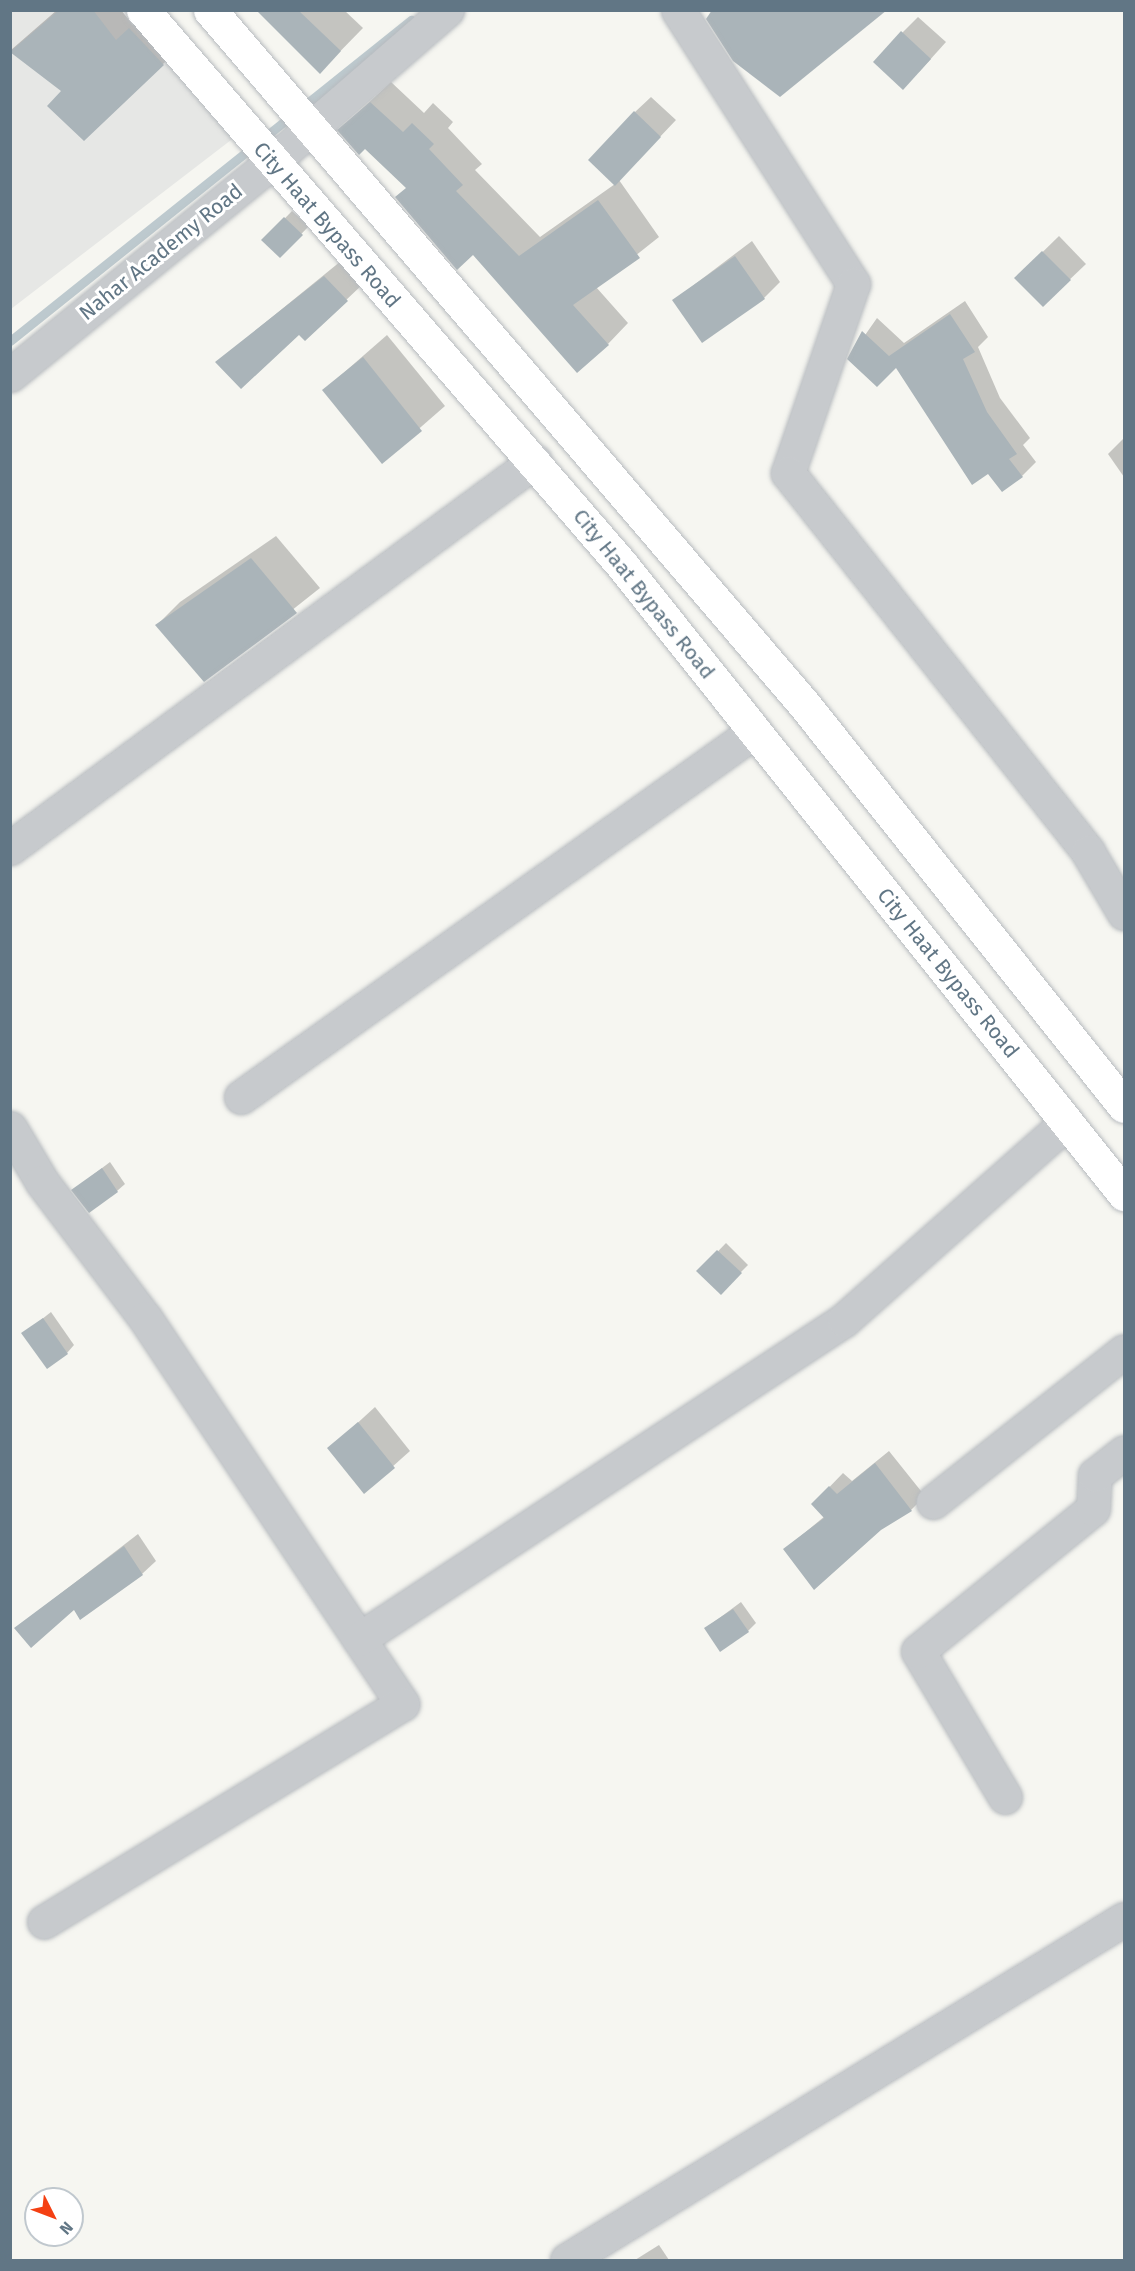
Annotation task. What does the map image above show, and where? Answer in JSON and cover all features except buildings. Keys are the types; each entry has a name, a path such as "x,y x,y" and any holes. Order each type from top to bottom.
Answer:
{"main road":[{"name":"City Haat Bypass Road","path":"143,10 272,162 535,461 1125,1194"},
{"path":"210,10 803,703 1125,1106"}],"street":[{"name":"Nahar Academy Road","path":"10,375 272,162 447,10"},
{"path":"678,10 853,284 788,473 1088,852 1125,913"},
{"path":"10,848 535,461"},
{"path":"241,1097 754,731"},
{"path":"359,1639 844,1320 1068,1122"},
{"path":"10,1128 42,1182 145,1318 402,1704 44,1922"},
{"path":"933,1502 1125,1351"},
{"path":"1005,1797 918,1651 1093,1509 1095,1475 1125,1452"},
{"path":"567,2260 1125,1919"}],"shaded area":[{"path":"11,11 149,11 248,127 11,309"}],"waterway":[{"path":"10,341 411,20"}]}
